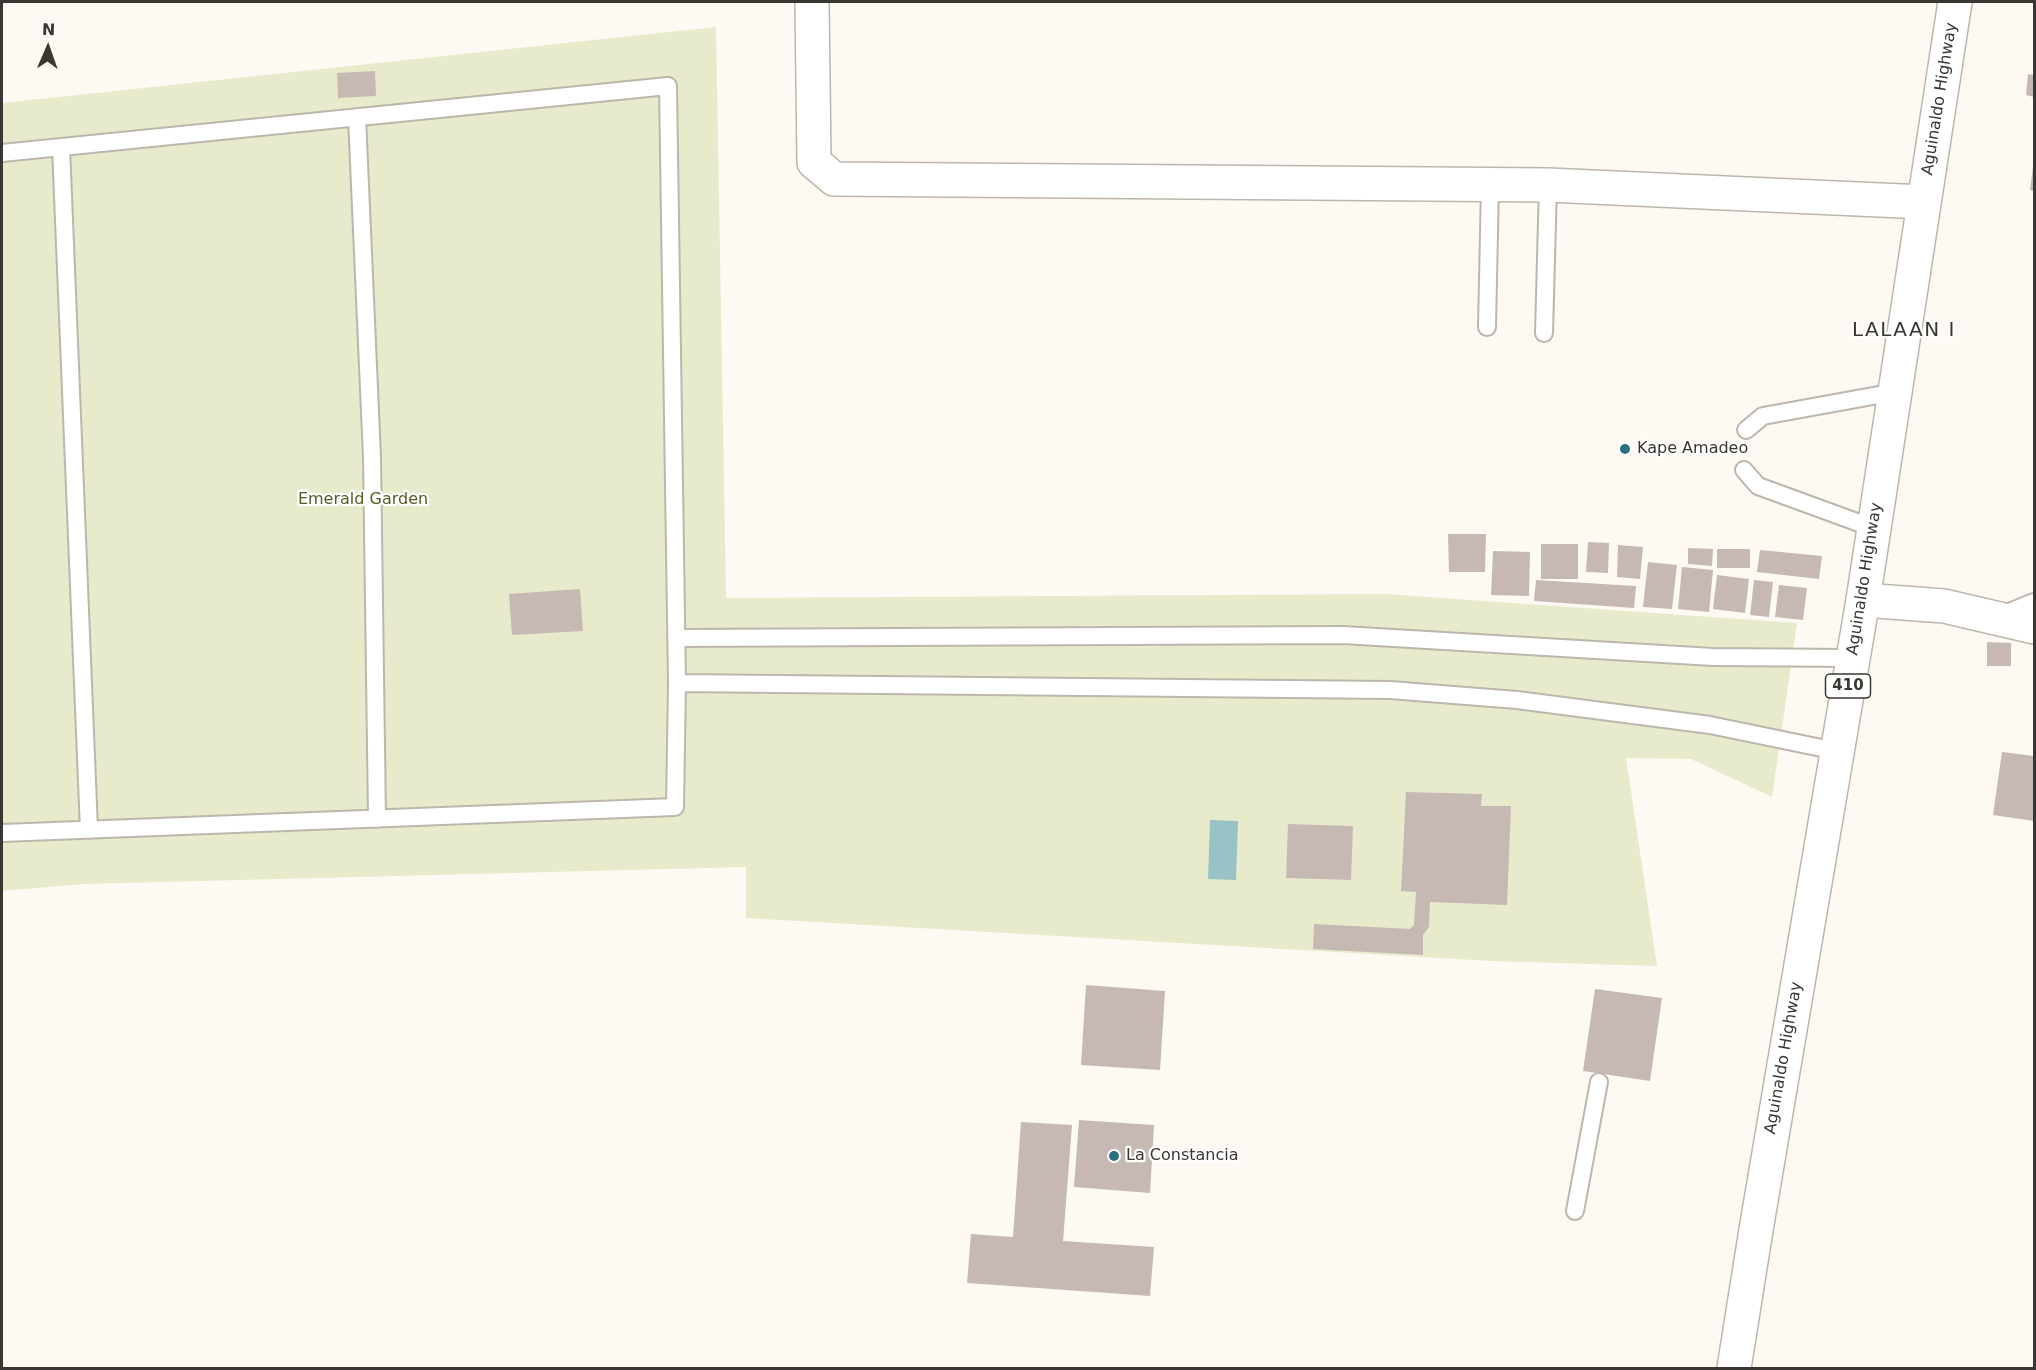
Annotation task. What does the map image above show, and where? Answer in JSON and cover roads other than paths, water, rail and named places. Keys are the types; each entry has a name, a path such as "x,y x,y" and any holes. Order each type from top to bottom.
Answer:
{"street":[{"path":"812,2 814,162 834,179 1548,185 1924,202"},
{"name":"Aguinaldo Highway","path":"1734,1368 1755,1230 1863,600 1955,2"},
{"path":"1863,600 1944,606 2034,627"}],"lane":[{"path":"2,153 668,86 676,638 675,807 2,833"},
{"path":"357,117 372,457 378,819"},
{"path":"61,147 89,830"},
{"path":"1487,327 1490,185"},
{"path":"1545,333 1548,185"},
{"path":"1746,430 1763,416 1895,392"},
{"path":"1744,470 1758,486 1873,528"},
{"path":"1995,618 2034,602"},
{"path":"676,638 1343,635 1713,657 1853,658"},
{"path":"676,683 1390,690 1517,700 1710,725 1836,751"},
{"path":"1575,1211 1599,1082"}],"water":[{"path":"1210,820 1238,821 1236,880 1208,879"}],"place":[{"name":"Kape Amadeo","path":"1625,449"},
{"name":"La Constancia","path":"1114,1156"}],"district":[{"name":"LALAAN I","path":"1904,331"}],"park label":[{"name":"Emerald Garden","path":"363,500"}]}
